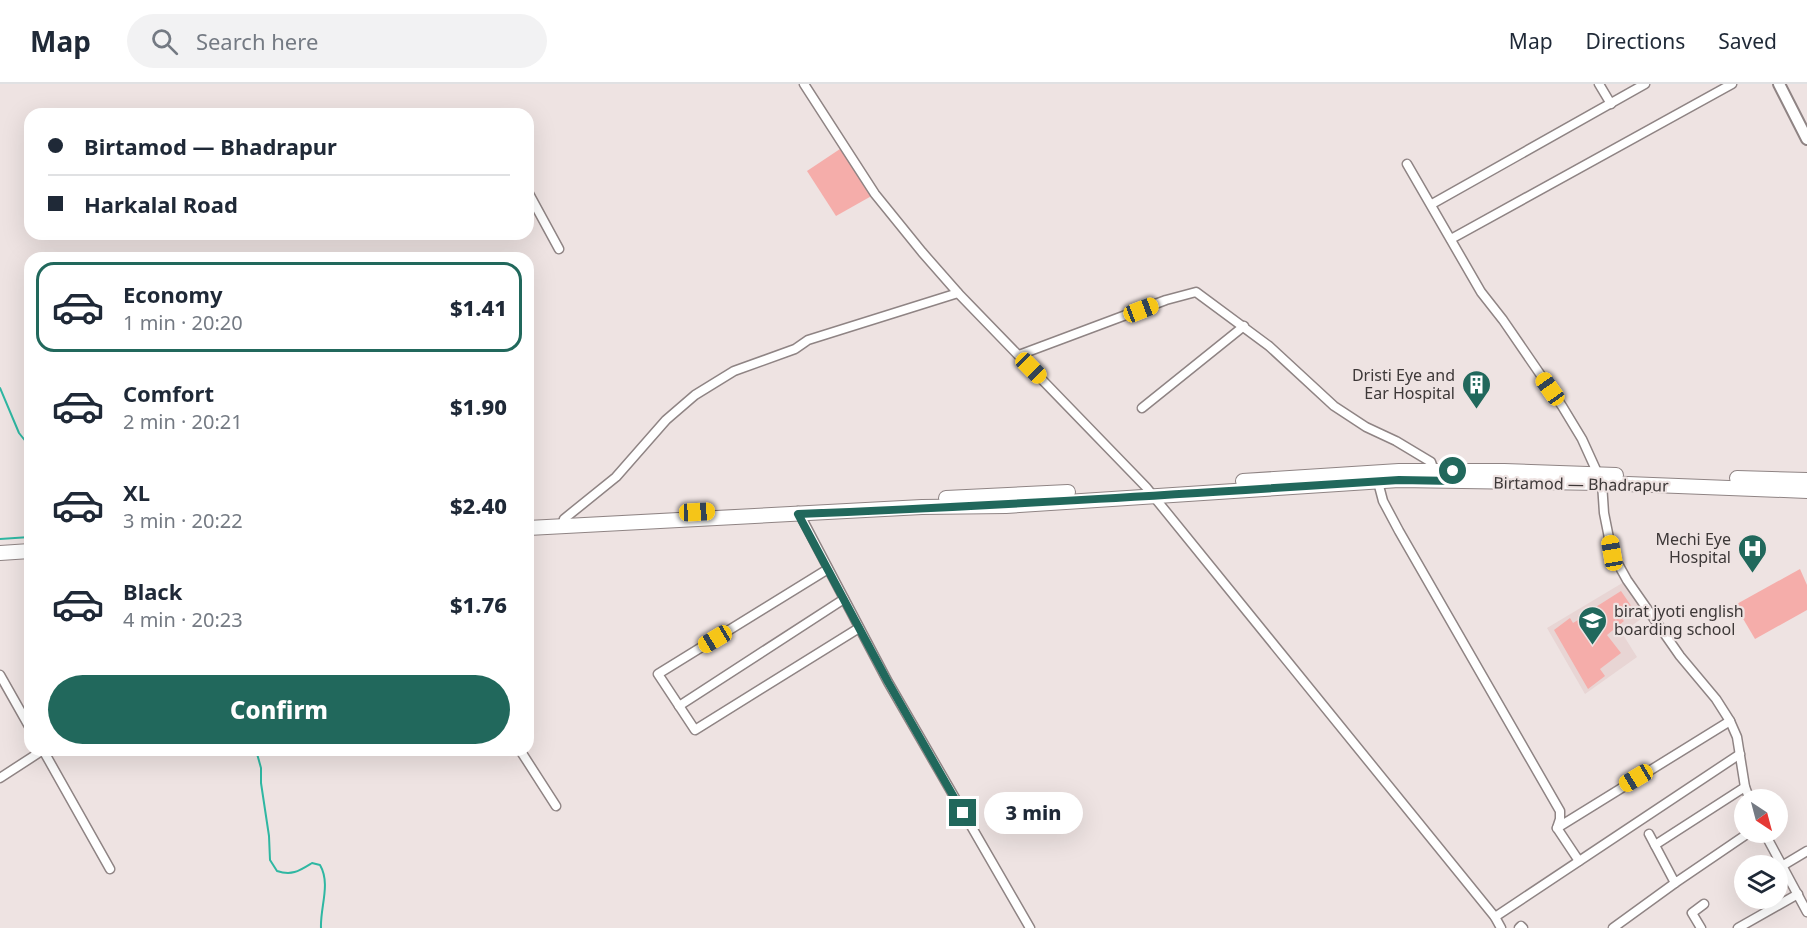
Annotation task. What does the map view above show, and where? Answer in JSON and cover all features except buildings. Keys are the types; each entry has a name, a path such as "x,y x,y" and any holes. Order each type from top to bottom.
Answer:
{"main road":[{"name":"Birtamod — Bhadrapur","path":"534,527 922,503 1006,506 1149,491 1399,471 1434,471 1454,476"},
{"name":"Birtamod — Bhadrapur","path":"1149,491 1378,482 1454,476 1741,483 1807,480"},
{"name":"Birtamod — Bhadrapur","path":"1741,483 1807,491"},
{"name":"Birtamod — Bhadrapur","path":"534,521 562,524"},
{"path":"0,553 24,552"}],"street":[{"path":"804,84 875,194 958,293 1149,491 1495,917 1500,928"},
{"path":"1599,84 1611,104"},
{"path":"1432,204 1645,84"},
{"path":"1451,239 1732,84"},
{"path":"1779,84 1807,140"},
{"path":"1407,164 1481,292 1562,406 1582,440 1599,479 1612,553 1627,580 1680,656 1716,699 1737,737 1745,787 1655,846"},
{"path":"534,203 559,249"},
{"path":"562,524 616,477 676,409 734,371 795,349 808,340 958,293"},
{"path":"1019,355 1191,293 1201,294 1288,363 1334,406 1366,427 1396,441 1431,462 1434,471"},
{"path":"1142,408 1244,326"},
{"path":"1378,482 1383,501 1399,531 1560,811 1557,828"},
{"path":"798,511 920,739 1030,928"},
{"path":"828,569 658,674 695,730 859,628"},
{"path":"679,706 844,600"},
{"path":"0,675 24,717"},
{"path":"1557,828 1730,721"},
{"path":"1495,917 1740,754"},
{"path":"0,778 34,756"},
{"path":"46,756 110,869"},
{"path":"524,756 556,806"},
{"path":"1557,828 1579,861"},
{"path":"1649,834 1675,883"},
{"path":"1613,928 1734,843"},
{"path":"1788,862 1807,851"},
{"path":"1788,876 1807,912"},
{"path":"1738,928 1798,894"},
{"path":"1701,928 1692,913 1704,904"}],"shaded area":[{"path":"843,147 875,194 836,216 807,171"},
{"path":"1800,569 1807,585 1807,610 1755,639 1735,605"},
{"name":"birat jyoti english boarding school","path":"1629,579 1654,609 1622,633 1637,657 1585,694 1547,628"},
{"path":"1621,591 1634,610 1607,635 1621,653 1600,669 1605,676 1588,689 1554,630 1570,618 1573,623 1578,620 1580,622 1594,614 1591,610"}],"waterway":[{"path":"0,388 19,433 24,439"},
{"path":"0,539 24,537"},
{"path":"258,756 261,768 270,860 277,871 287,873 312,863 320,865 325,880 321,928"}],"place":[{"name":"Dristi Eye and Ear Hospital","path":"1476,410"},
{"name":"Mechi Eye Hospital","path":"1752,574"},
{"name":"birat jyoti english boarding school","path":"1593,646"}],"route":[{"path":"963,813 888,682 798,514 922,507 1006,506 1399,480 1454,481 1453,471"}]}
